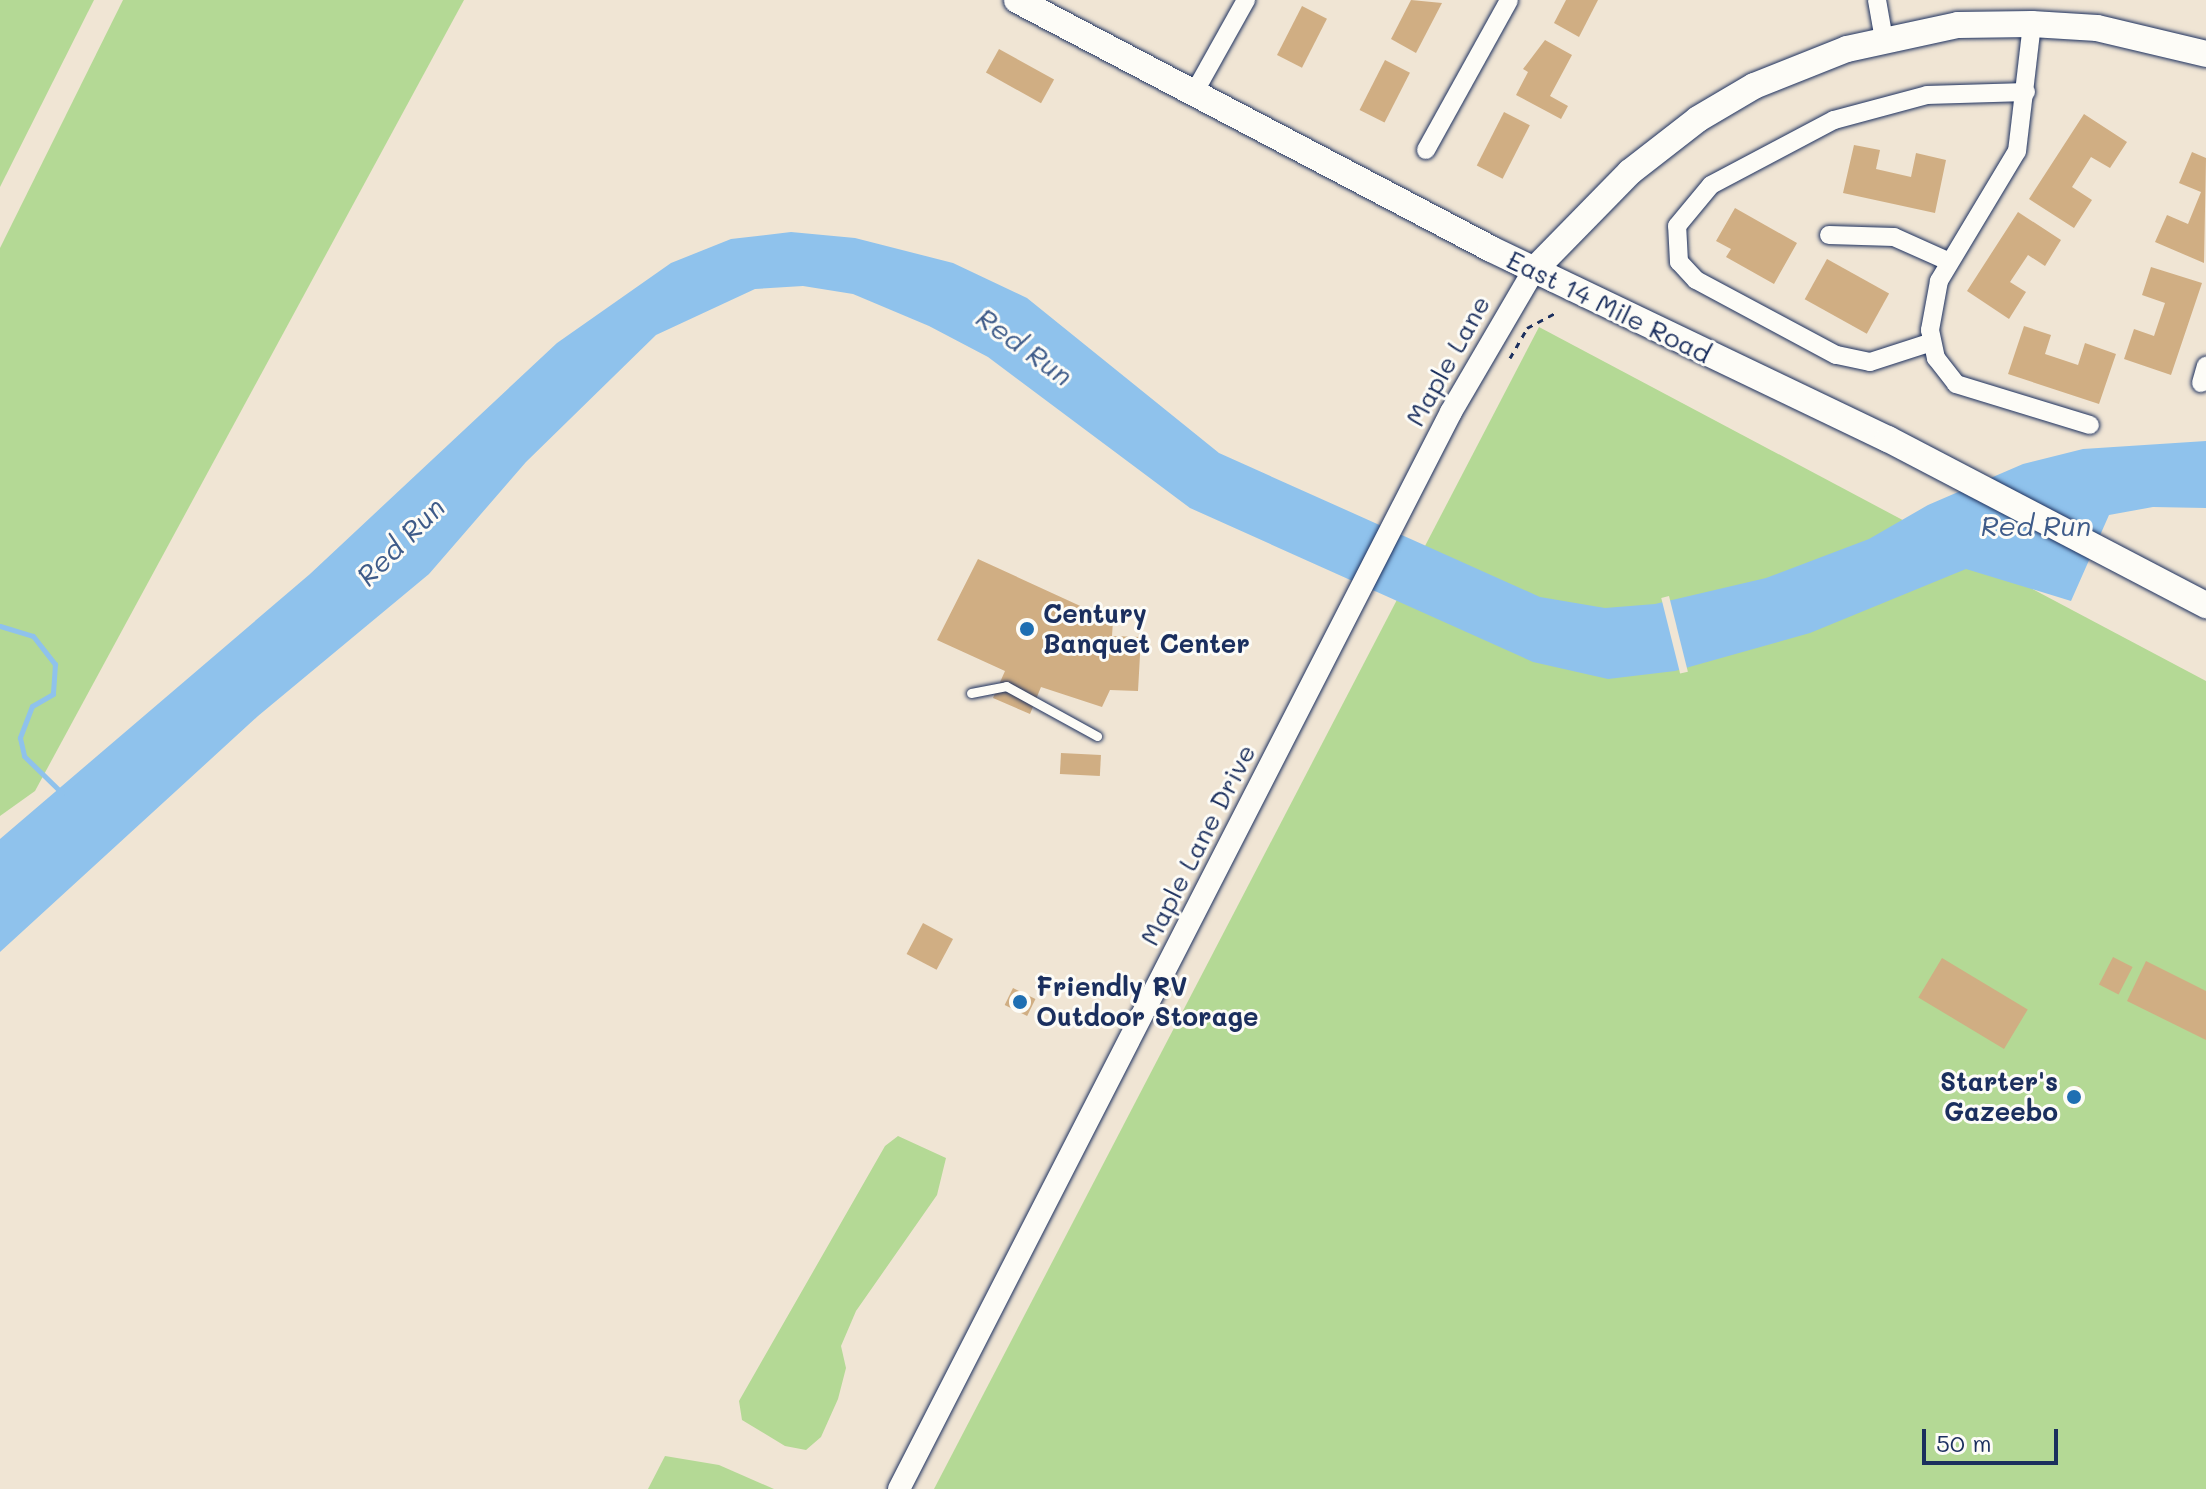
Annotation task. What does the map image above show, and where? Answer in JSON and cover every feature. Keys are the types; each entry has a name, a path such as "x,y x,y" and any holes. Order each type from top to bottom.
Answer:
{"main road":[{"name":"East 14 Mile Road","path":"1017,0 1534,270 1952,472 2206,605"},
{"path":"1534,270 1630,172 1698,119 1782,73 1884,38 1958,25 2032,24 2138,35 2206,54"}],"street":[{"path":"1194,93 1246,0"},
{"path":"1426,150 1509,0"},
{"path":"1877,0 1884,38"},
{"path":"2032,24 2026,92 2008,174 1950,262 1932,303 1932,342 1944,373 1956,384 2090,425"},
{"path":"1932,342 1870,362 1836,355 1696,280 1679,262 1677,226 1711,185 1834,120 1927,95 2026,92"},
{"path":"1829,235 1894,237 1950,262"},
{"name":"Maple Lane","path":"1415,481 1534,270"},
{"name":"Maple Lane Drive","path":"899,1489 1415,481"}],"lane":[{"path":"971,693 1006,686 1097,736"}],"path":[{"path":"1510,358 1535,322 1555,313"}],"green space":[{"path":"0,0 94,0 0,187"},
{"path":"123,0 464,0 35,791 0,816 0,248"},
{"path":"1539,327 2206,681 2206,1489 934,1489"},
{"path":"898,1136 946,1158 937,1195 856,1311 841,1346 846,1368 838,1399 821,1437 806,1450 785,1446 742,1420 739,1401 885,1146"},
{"path":"665,1456 719,1465 774,1489 648,1489"}],"water":[{"name":"Red Run","path":"791,232 855,238 953,263 1027,298 1219,453 1540,597 1605,608 1655,604 1766,578 1869,539 1928,505 2023,464 2083,449 2206,441 2206,508 2153,507 2109,515 2071,601 1966,569 1810,633 1675,671 1608,679 1533,662 1190,508 988,357 929,326 853,294 803,286 755,289 656,335 526,462 429,574 258,716 0,952 0,839 310,574 557,343 671,263 731,239"}],"pier":[{"path":"1669,596 1688,672 1680,674 1661,598"}],"building":[{"path":"1411,0 1442,3 1416,53 1391,39"},
{"path":"1566,0 1598,0 1579,37 1554,23"},
{"path":"1302,6 1327,19 1302,68 1277,55"},
{"path":"1545,40 1572,55 1550,96 1568,106 1561,119 1516,95 1528,72 1523,69"},
{"path":"999,49 1054,80 1041,103 986,73"},
{"path":"1385,60 1410,73 1385,123 1360,110"},
{"path":"1504,112 1530,125 1503,179 1477,165"},
{"path":"2084,114 2127,142 2110,168 2091,157 2072,187 2092,200 2074,228 2029,199"},
{"path":"1854,145 1880,150 1876,169 1911,177 1916,153 1946,160 1935,213 1843,193"},
{"path":"2192,152 2206,158 2204,263 2155,242 2167,215 2188,224 2201,192 2179,183"},
{"path":"1735,208 1797,243 1774,284 1726,257 1731,249 1716,241"},
{"path":"2018,212 2061,240 2045,266 2028,255 2010,282 2026,292 2009,319 1967,291"},
{"path":"1827,259 1889,293 1867,334 1805,299"},
{"path":"2151,267 2202,283 2171,375 2124,359 2134,329 2154,336 2165,303 2142,295"},
{"path":"2024,326 2051,335 2045,354 2078,365 2085,343 2116,354 2099,404 2008,374"},
{"name":"Century Banquet Center","path":"978,559 1113,621 1112,636 1141,637 1138,691 1110,690 1102,707 1041,687 1030,714 993,698 1005,671 937,640"},
{"path":"1061,753 1101,755 1100,776 1060,774"},
{"path":"923,923 953,939 937,970 907,954"},
{"path":"2113,957 2133,967 2119,995 2099,985"},
{"path":"1942,958 2028,1010 2004,1049 1918,997"},
{"path":"2146,961 2206,991 2206,1040 2127,1001"},
{"name":"Friendly RV Outdoor Storage","path":"1013,988 1035,999 1027,1016 1005,1005"},
{"name":"Starter's Gazeebo","path":"2079,1086 2085,1096 2072,1109 2064,1099 2067,1089"}],"waterway":[{"path":"0,626 33,636 55,664 53,694 32,706 20,738 24,756 62,793"}],"place":[{"name":"Century Banquet Center","path":"1027,629"},
{"name":"Friendly RV Outdoor Storage","path":"1020,1002"},
{"name":"Starter's Gazeebo","path":"2074,1097"}]}
